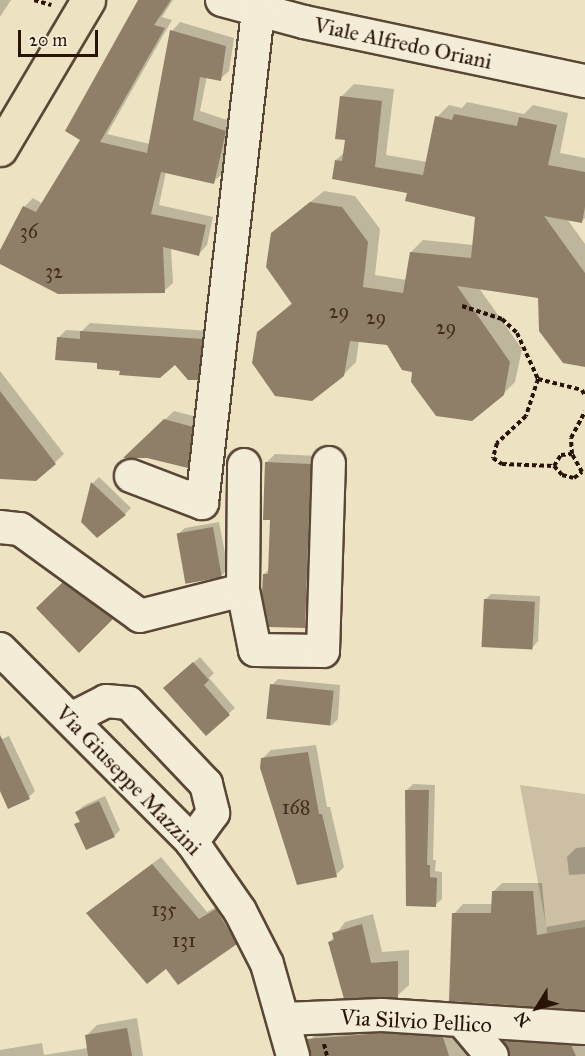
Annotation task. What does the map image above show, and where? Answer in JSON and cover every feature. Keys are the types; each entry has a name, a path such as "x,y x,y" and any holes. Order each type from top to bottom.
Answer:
{"main road":[{"path":"0,149 87,0"}],"street":[{"name":"Viale Alfredo Oriani","path":"222,0 258,12 585,81"},
{"path":"131,476 202,503 258,12"},
{"path":"244,465 243,590 255,650 323,651 329,463"},
{"path":"0,527 20,529 140,616 243,590"},
{"name":"Via Giuseppe Mazzini","path":"0,649 192,842 240,911 267,964 293,1056"},
{"path":"71,719 106,701 129,703 206,784 213,813 192,842"},
{"name":"Via Silvio Pellico","path":"284,1019 382,1015 464,1023 585,1028"},
{"path":"464,1023 492,1056"}],"path":[{"path":"462,306 502,319 517,333 538,379 526,416 497,443 493,458 502,464 554,466 562,475 574,478 582,471 572,454 571,438 585,412"},
{"path":"538,379 582,390 585,396"},
{"path":"554,466 561,455 572,454"}],"shaded area":[{"path":"520,785 585,794 585,1025 565,1028"}],"building":[{"path":"138,0 171,0 154,25 165,28 100,142 147,153 170,30 226,46 221,81 200,77 193,120 226,131 214,184 161,172 151,214 206,225 199,256 163,247 165,293 58,294 0,264 0,250 23,206 36,212 80,140 65,131"},
{"path":"340,96 382,101 375,167 423,175 435,116 452,120 454,114 517,126 519,117 557,125 548,165 585,172 585,207 582,223 544,216 585,273 585,367 563,363 539,331 538,298 457,286 510,362 504,395 472,421 436,416 411,382 412,372 402,370 387,345 350,341 344,376 312,401 275,396 252,363 257,332 292,304 266,267 271,233 310,202 342,207 368,242 363,287 403,293 410,252 471,258 475,217 405,201 407,193 332,179 335,160 342,161 345,140 335,139"},
{"path":"80,331 203,339 198,380 188,380 175,365 160,378 119,375 120,371 97,369 97,363 55,360 57,337 80,339"},
{"path":"0,391 56,464 36,481 0,479"},
{"path":"164,419 193,427 188,468 147,458 123,458"},
{"path":"265,462 311,464 305,628 269,627 262,594 263,574 268,574 270,520 263,520"},
{"path":"91,482 126,515 97,538 81,522"},
{"path":"213,527 222,577 185,584 177,533"},
{"path":"63,582 113,619 79,653 36,608"},
{"path":"484,599 535,602 532,650 481,647"},
{"path":"193,662 209,680 204,685 230,715 206,736 163,688"},
{"path":"270,684 334,691 330,725 266,719"},
{"path":"0,735 30,799 8,809 0,791"},
{"path":"308,752 319,814 322,814 337,877 297,885 260,768 261,758"},
{"path":"405,790 429,790 427,865 430,865 430,877 437,878 436,907 406,906"},
{"path":"99,801 115,837 86,850 74,824 80,822 75,812"},
{"path":"152,864 199,919 216,909 237,944 178,985 166,969 147,984 86,913"},
{"path":"492,891 533,891 537,935 585,927 585,1010 449,1001 452,913 491,913"},
{"path":"362,924 371,963 398,961 398,998 344,999 328,942 334,940 332,933"},
{"path":"127,1028 132,1056 88,1056 85,1035"},
{"path":"382,1033 443,1037 449,1056 310,1056 307,1039"},
{"path":"503,1041 571,1045 576,1056 510,1056"}]}
